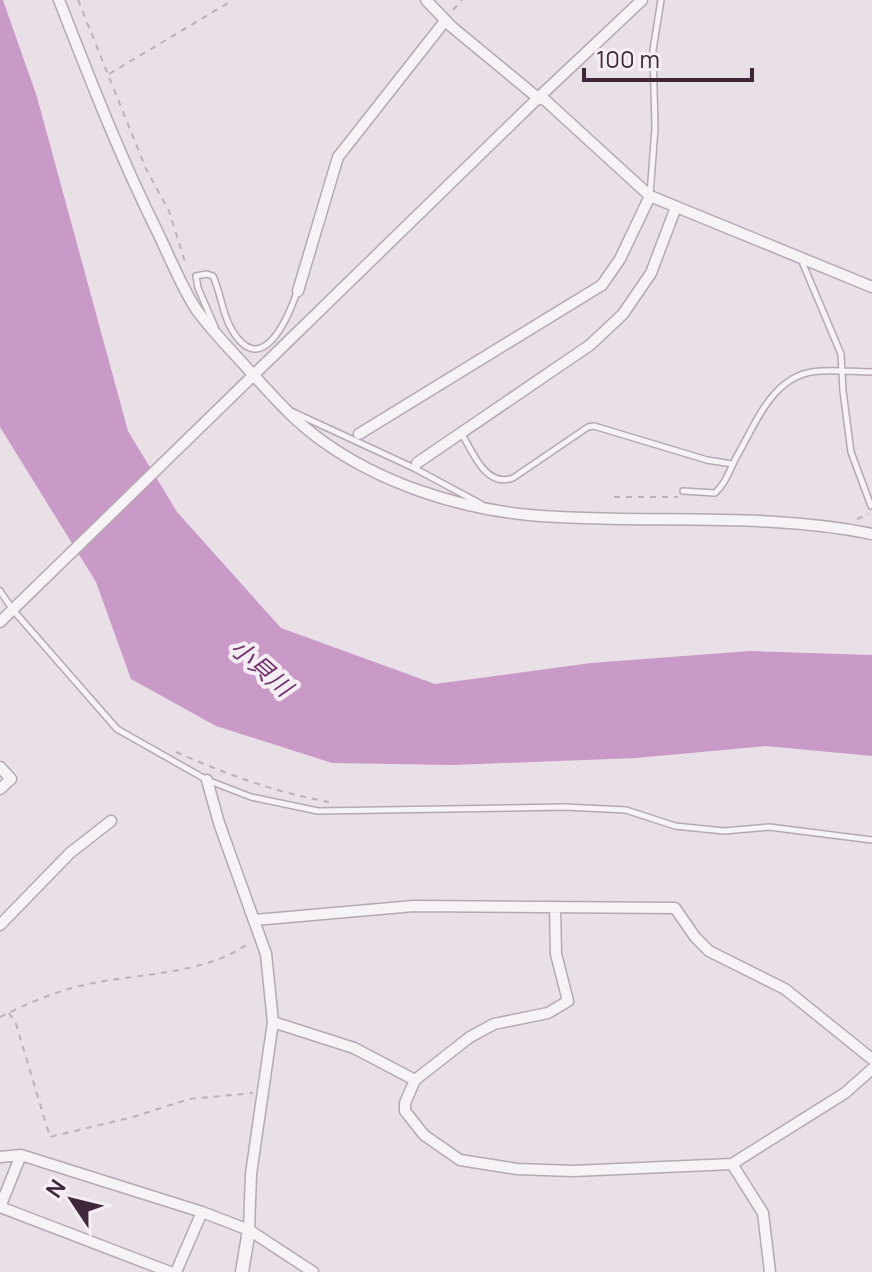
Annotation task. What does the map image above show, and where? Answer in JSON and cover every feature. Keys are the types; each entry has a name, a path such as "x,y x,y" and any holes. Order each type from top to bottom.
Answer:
{"street":[{"path":"59,0 128,174 190,297 250,379 321,440 364,466 443,498 488,509 530,515 595,518 756,520 872,534"},
{"path":"426,0 445,21 538,98 545,100 650,196 872,287"},
{"path":"0,622 642,0"},
{"path":"298,291 338,157 445,21"},
{"path":"357,437 602,285 620,259 650,196"},
{"path":"416,466 590,345 623,314 651,273 676,207"},
{"path":"0,767 11,779 0,789"},
{"path":"207,780 219,823 266,954 273,1022 251,1174 249,1230 242,1272"},
{"path":"0,925 70,853 111,821"},
{"path":"255,920 414,906 675,908 709,951 785,989 872,1059"},
{"path":"555,907 556,954 568,1001 548,1013 494,1024 470,1037 415,1080 405,1103 405,1111 424,1135 460,1160 517,1169 573,1171 732,1164 845,1093 872,1069"},
{"path":"273,1022 354,1048 415,1080"},
{"path":"0,1157 21,1155 202,1212 249,1230 313,1272"},
{"path":"21,1155 0,1207 170,1272"},
{"path":"732,1164 763,1213 769,1272"},
{"path":"176,1272 202,1212"}],"lane":[{"path":"650,196 655,128 653,50 661,0"},
{"path":"804,258 803,264 841,354 851,452 871,506"},
{"path":"220,339 194,277 213,276 230,328 254,350 261,350 276,335 298,291"},
{"path":"683,491 715,493 728,479 732,464 777,389 810,372 872,372"},
{"path":"285,408 357,437 416,466 488,509"},
{"path":"462,433 486,472 500,480 513,478 594,426 707,460 732,464"},
{"path":"0,591 117,729 207,780 251,797 318,811 565,807 626,810 675,826 724,831 769,827 872,840"}],"path":[{"path":"78,0 146,169 169,211 187,269 194,277"},
{"path":"108,75 233,0"},
{"path":"445,21 462,0"},
{"path":"614,497 680,497 683,491"},
{"path":"846,530 848,523 867,516 871,506"},
{"path":"173,750 249,783 286,794 328,801"},
{"path":"0,1017 90,983 164,973 231,956 260,935"},
{"path":"9,1013 16,1024 50,1137 133,1117 189,1099 262,1092"}],"water":[{"name":"小貝川","path":"0,0 3,0 37,97 128,431 177,512 281,628 435,684 591,663 750,651 872,655 872,756 766,746 636,758 453,765 332,763 216,726 131,679 96,582 0,427"}]}
